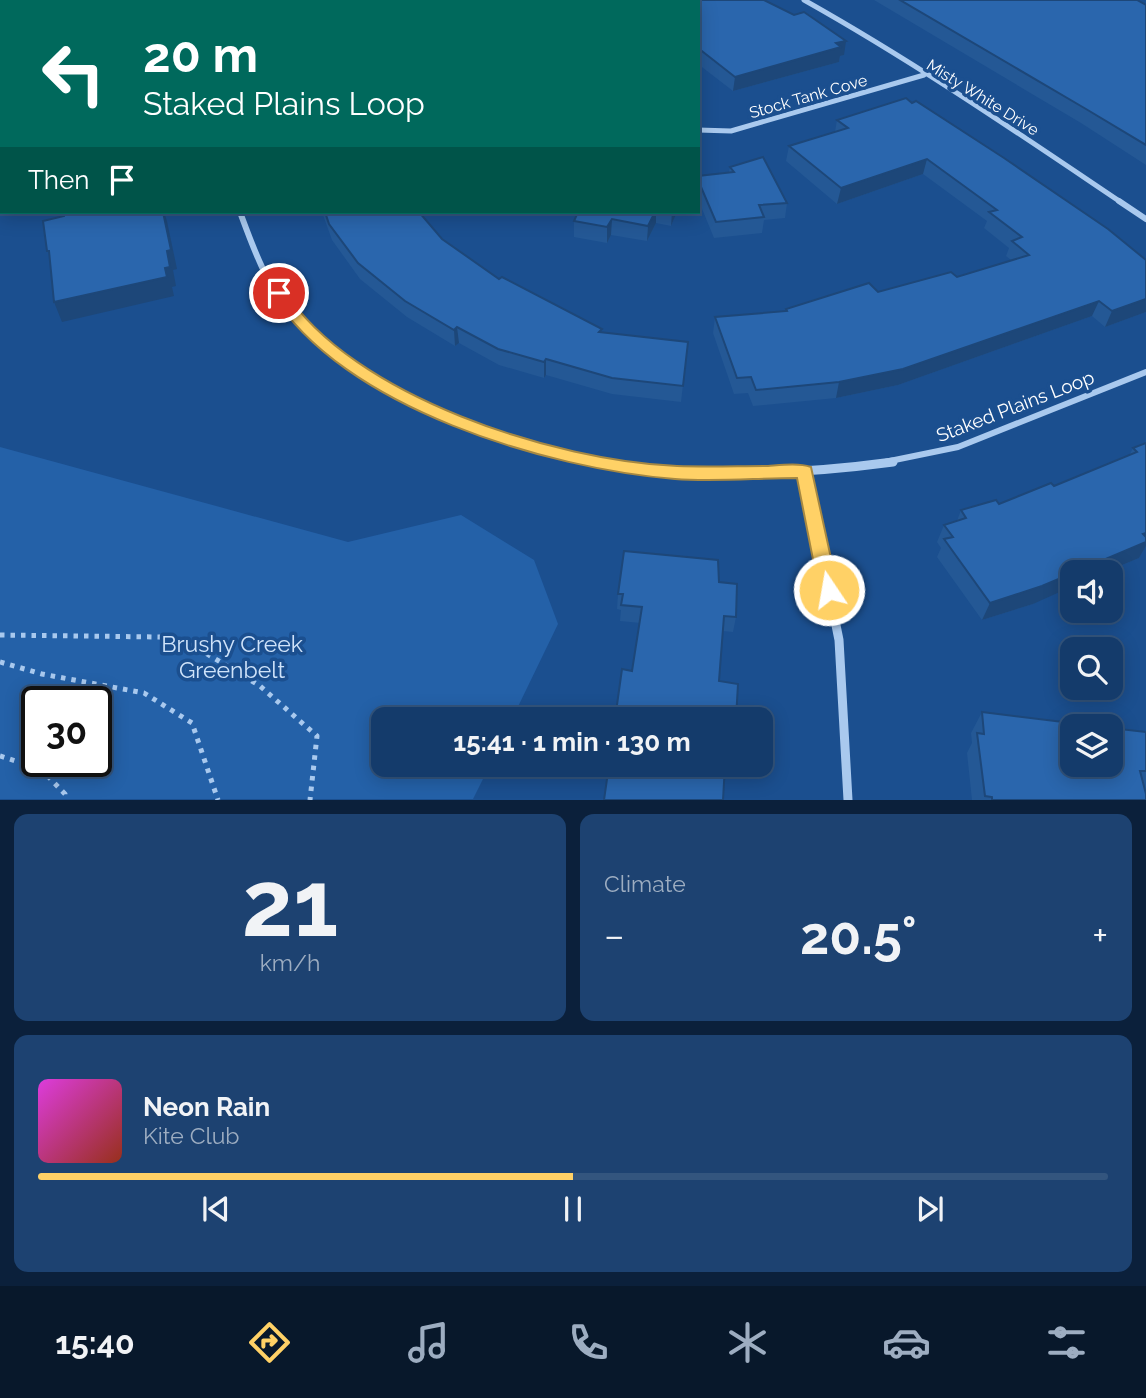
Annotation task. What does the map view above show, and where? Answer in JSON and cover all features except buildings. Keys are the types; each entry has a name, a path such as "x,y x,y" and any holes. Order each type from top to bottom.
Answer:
{"street":[{"name":"Misty White Drive","path":"804,0 845,23 1146,219"},
{"name":"Stock Tank Cove","path":"700,130 731,131 924,75"},
{"name":"Staked Plains Loop","path":"241,214 257,258 290,311 332,350 379,383 454,419 514,443 604,464 676,472 805,472 880,463 946,451 1146,372"},
{"path":"805,472 839,640 848,800"}],"path":[{"path":"0,635 160,637 194,646 260,686 317,736 310,800"},
{"path":"0,662 42,674 144,693 192,723 218,800"},
{"path":"0,755 41,769 65,794 65,800"}],"green space":[{"name":"Brushy Creek Greenbelt","path":"0,447 348,542 461,515 534,560 558,624 518,707 371,707 371,777 484,777 473,799 0,799"}],"route":[{"path":"279,293 290,311 332,350 379,383 454,419 514,443 604,464 676,472 805,472 829,590"}]}
